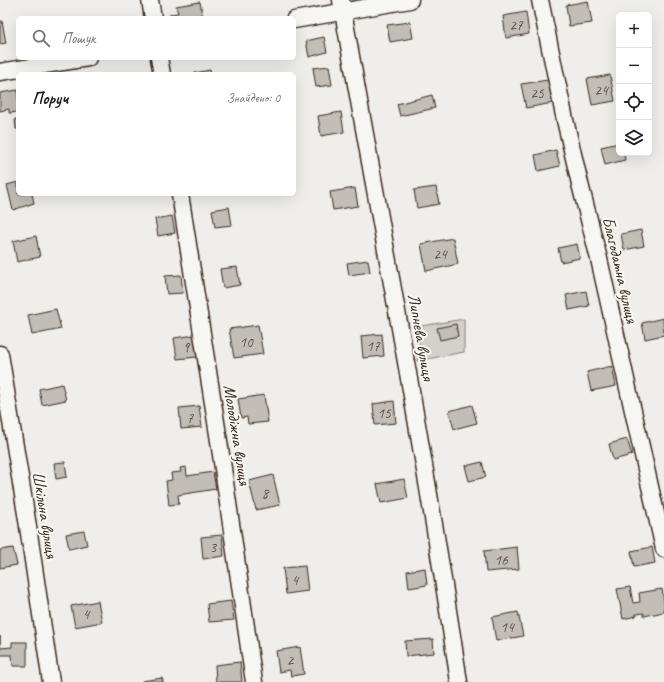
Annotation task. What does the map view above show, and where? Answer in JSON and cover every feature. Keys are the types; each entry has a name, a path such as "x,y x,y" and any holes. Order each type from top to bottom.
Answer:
{"street":[{"path":"150,0 153,16"},
{"path":"296,19 342,5 410,0"},
{"name":"Благодатна вулиця","path":"540,0 568,135 599,259 664,549"},
{"name":"Липнева вулиця","path":"342,5 405,355 443,577 459,682"},
{"path":"0,72 75,60"},
{"path":"159,60 162,72"},
{"name":"Молодіжна вулиця","path":"180,196 219,441 254,682"},
{"name":"Шкільна вулиця","path":"0,354 51,682"}],"shaded area":[{"path":"464,319 464,352 417,361 421,326"}],"building":[{"path":"588,1 592,23 569,26 566,5"},
{"path":"200,2 203,16 170,16 170,14 178,13 176,6"},
{"path":"526,12 529,34 506,38 503,16"},
{"path":"0,21 2,21 6,43 0,44"},
{"path":"410,22 413,38 390,42 387,25"},
{"path":"324,37 327,52 309,57 306,41"},
{"path":"329,66 332,85 316,87 313,68"},
{"path":"210,70 210,72 200,72"},
{"path":"610,75 615,101 592,105 587,79"},
{"path":"548,80 553,103 526,108 521,84"},
{"path":"16,90 16,112 9,113 9,109 0,111 0,93"},
{"path":"432,95 435,108 400,116 397,104"},
{"path":"341,112 344,132 321,136 318,116"},
{"path":"616,144 616,156 624,156 625,160 605,165 601,147"},
{"path":"556,150 560,166 538,171 535,155"},
{"path":"16,183 16,196 32,196 34,203 13,210 7,185"},
{"path":"436,187 439,204 417,208 414,190"},
{"path":"355,188 358,206 333,210 330,192"},
{"path":"229,207 232,225 215,227 212,210"},
{"path":"172,216 175,233 158,236 155,219"},
{"path":"641,230 644,246 624,250 621,234"},
{"path":"36,236 40,257 17,262 13,241"},
{"path":"453,238 458,264 426,271 421,244"},
{"path":"577,244 580,258 561,262 558,248"},
{"path":"368,260 370,272 349,275 347,263"},
{"path":"237,267 240,285 223,288 220,269"},
{"path":"181,275 183,293 167,294 165,276"},
{"path":"586,291 589,306 569,310 566,295"},
{"path":"56,309 61,329 32,335 28,315"},
{"path":"663,318 664,335 645,339 642,323"},
{"path":"456,324 458,336 440,340 437,328"},
{"path":"258,325 263,354 234,358 229,329"},
{"path":"382,334 384,356 363,358 361,336"},
{"path":"195,335 197,357 177,359 174,338"},
{"path":"612,366 616,386 591,391 587,372"},
{"path":"62,384 66,400 42,405 39,389"},
{"path":"264,395 268,422 248,424 247,417 241,418 238,399"},
{"path":"394,401 396,423 375,425 373,404"},
{"path":"472,405 477,423 454,429 449,411"},
{"path":"199,406 202,427 181,429 179,408"},
{"path":"627,439 632,455 613,460 609,444"},
{"path":"65,462 67,477 56,479 54,463"},
{"path":"482,462 486,477 469,481 465,466"},
{"path":"186,467 187,476 213,472 216,489 178,495 179,504 169,505 166,481 172,480 171,473 181,472 180,468"},
{"path":"273,475 280,505 256,510 249,481"},
{"path":"404,479 408,498 381,503 377,484"},
{"path":"84,531 87,545 69,549 66,534"},
{"path":"222,535 224,556 203,559 201,537"},
{"path":"517,547 519,569 486,572 484,551"},
{"path":"652,547 655,563 634,567 631,551"},
{"path":"13,548 17,565 0,568 0,550"},
{"path":"305,566 308,591 286,594 283,568"},
{"path":"425,568 427,585 409,588 407,571"},
{"path":"630,587 633,603 640,602 639,593 662,589 664,612 644,616 644,613 636,614 636,616 623,619 617,589"},
{"path":"98,601 102,622 75,627 71,606"},
{"path":"231,601 234,620 209,622 207,604"},
{"path":"518,612 523,636 496,641 492,617"},
{"path":"433,639 434,653 406,656 405,641"},
{"path":"12,642 27,642 27,666 13,666 12,655 0,655 0,648 12,647"},
{"path":"300,647 304,674 291,676 290,670 279,672 276,651"},
{"path":"240,662 242,682 216,682 215,665"},
{"path":"162,678 163,682 142,682 142,681"}]}
